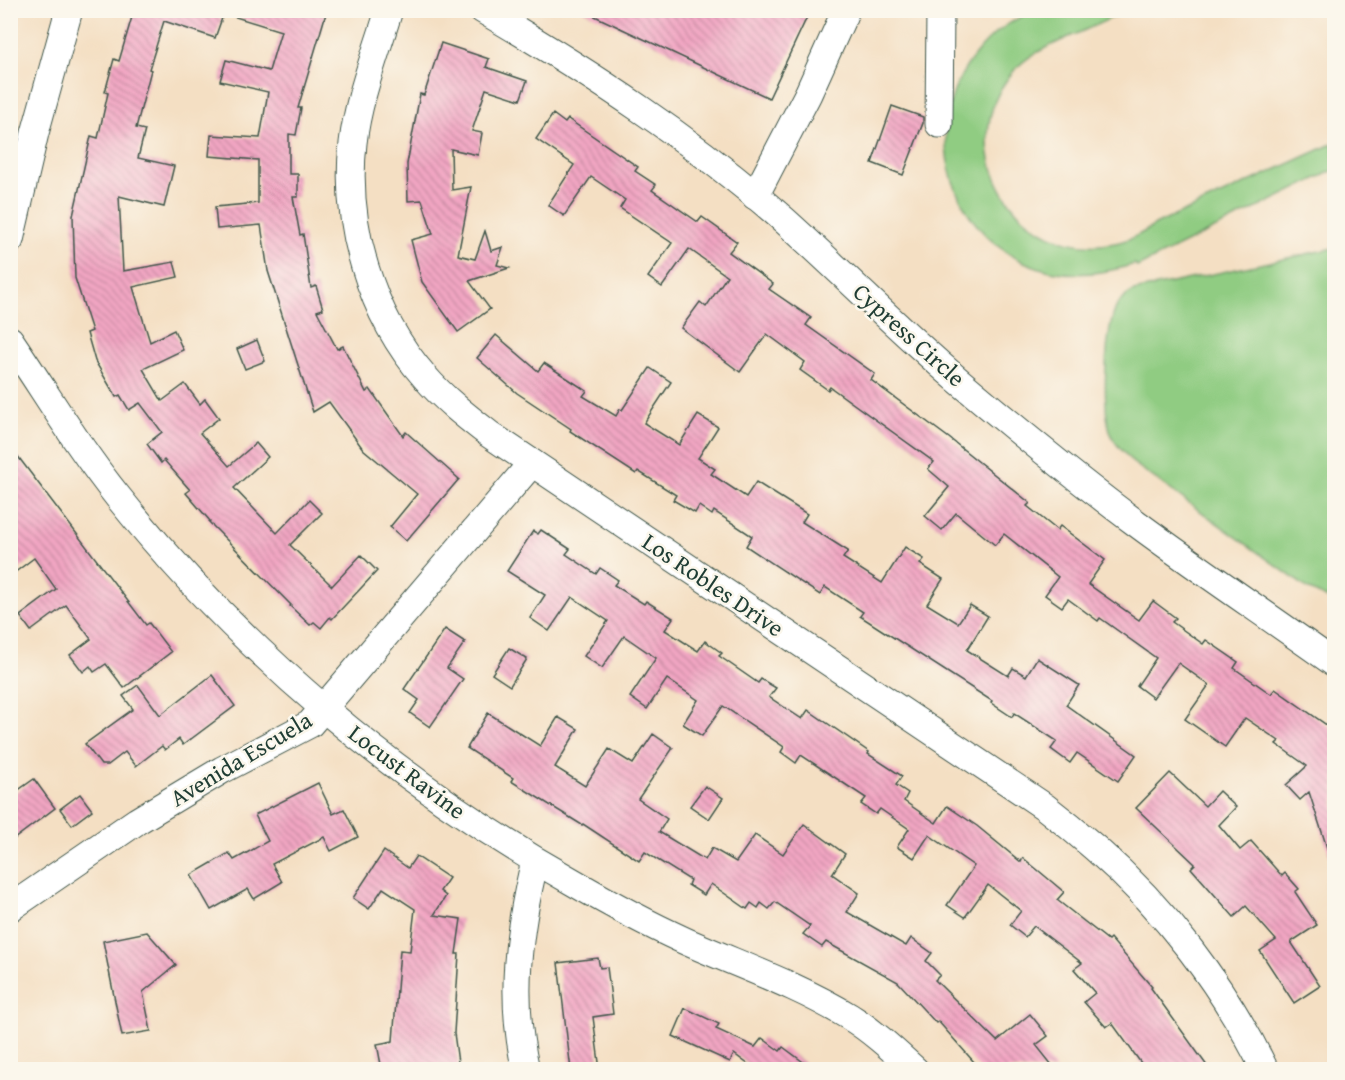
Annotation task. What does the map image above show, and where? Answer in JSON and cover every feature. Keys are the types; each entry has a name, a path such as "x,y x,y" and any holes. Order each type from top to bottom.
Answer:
{"street":[{"path":"10,240 35,133 69,10"},
{"name":"Los Robles Drive","path":"389,10 360,106 353,143 351,181 355,224 364,266 380,306 393,331 423,375 453,406 489,434 1045,807 1096,848 1143,894 1189,949 1220,991 1254,1047 1265,1070"},
{"name":"Cypress Circle","path":"483,10 562,56 638,107 712,161 783,219 957,379 1063,468 1137,524 1335,663"},
{"path":"755,196 808,94 846,10"},
{"path":"939,124 940,10"},
{"name":"Locust Ravine","path":"10,340 52,402 73,438 118,497 164,551 248,640 323,708 388,761 455,810 535,861 607,902 681,939 811,995 853,1019 915,1070"},
{"name":"Avenida Escuela","path":"10,908 137,821 222,770 310,724 532,463"},
{"path":"526,1070 517,1010 517,960 523,909 535,861"}],"green space":[{"path":"1037,10 1127,11 1053,44 1032,56 1012,73 994,103 988,134 992,165 1004,194 1024,218 1050,236 1080,245 1126,240 1334,143 1334,170 1137,267 1135,264 1103,272 1072,274 1050,271 1017,259 989,239 968,213 954,183 946,151 947,118 957,85 981,47 1003,28"},
{"path":"1334,248 1334,602 1310,590 1132,462 1113,439 1106,409 1105,392 1109,337 1115,310 1123,299 1134,291"}],"building":[{"path":"134,10 197,10 222,18 215,38 164,21 149,69 151,70 136,128 145,130 138,158 174,166 164,207 119,196 123,271 174,262 178,277 133,287 150,342 174,330 183,350 143,369 162,401 185,384 200,404 205,399 219,418 200,433 229,466 256,443 268,457 234,488 277,533 309,500 322,513 290,545 332,586 361,555 377,571 321,628 314,622 310,625 209,522 186,493 190,490 164,460 161,463 147,444 162,432 140,403 129,410 120,395 116,397 95,361 87,333 92,331 75,278 73,216 91,136 98,138 108,93 105,92 114,59 119,61"},
{"path":"229,10 327,10 298,108 301,108 296,135 289,134 289,174 298,174 298,197 293,197 300,235 303,234 311,288 316,286 323,309 317,311 337,349 343,346 366,392 370,389 403,436 406,432 459,479 406,541 390,527 417,494 363,449 329,402 313,412 268,271 261,225 217,229 215,207 258,203 258,160 209,156 211,135 260,138 268,92 220,81 226,60 269,71 281,31 229,15"},
{"path":"582,10 792,10 807,17 769,98"},
{"path":"441,43 489,59 486,67 527,81 520,100 486,89 472,131 482,133 478,155 451,149 452,190 471,187 458,255 475,259 485,231 491,251 503,247 497,265 509,268 469,281 490,309 458,332 422,282 411,240 433,234 422,200 408,201 407,164 420,94 424,95"},
{"path":"892,106 923,117 923,123 903,175 872,163"},
{"path":"553,114 565,123 568,119 638,167 635,171 656,185 652,190 698,222 702,217 737,242 729,252 773,284 769,289 811,318 806,325 875,374 871,380 949,438 1030,503 1027,506 1057,530 1060,526 1105,560 1088,584 1139,620 1153,601 1176,618 1172,622 1203,644 1206,640 1238,662 1234,668 1271,694 1275,689 1335,731 1335,859 1331,860 1309,792 1300,800 1286,785 1307,766 1276,744 1279,741 1245,718 1225,747 1185,719 1209,685 1178,663 1153,698 1137,686 1156,658 1100,618 1098,621 1068,599 1062,607 1045,595 1058,577 1004,534 995,545 956,513 942,530 925,516 949,487 928,469 934,462 830,387 828,390 800,370 805,362 767,334 740,372 681,328 700,302 706,307 727,276 689,249 662,287 648,277 672,243 620,208 625,200 591,177 564,216 548,205 574,165 536,139"},
{"path":"496,335 538,371 544,363 587,391 583,396 616,416 650,368 671,382 644,423 679,445 698,415 718,427 698,458 715,469 711,474 746,497 756,482 807,514 802,522 848,551 843,558 882,583 905,547 924,559 920,564 943,579 927,604 958,623 970,605 988,616 967,650 1008,676 1013,668 1026,676 1037,658 1079,685 1066,705 1136,755 1118,781 1077,753 1070,763 1051,749 1057,741 1014,713 1012,717 991,703 992,701 860,616 863,612 825,587 820,595 746,546 752,536 714,511 712,515 699,506 695,513 673,500 676,495 638,471 636,474 517,393 477,358"},
{"path":"257,340 265,361 245,369 237,349"},
{"path":"10,446 146,625 149,623 171,652 124,688 106,664 94,672 90,666 83,672 70,655 91,639 66,605 31,631 20,616 56,589 34,558 10,576"},
{"path":"541,530 570,549 566,554 596,574 600,568 618,580 614,585 644,604 646,601 673,618 665,630 698,651 705,641 722,653 719,656 758,683 761,679 776,688 769,697 802,719 808,710 902,776 896,785 908,793 904,801 936,823 947,806 977,826 1021,862 1023,858 1064,892 1057,900 1108,940 1110,938 1152,987 1210,1070 1146,1070 1112,1023 1106,1027 1084,1002 1095,993 1074,969 1082,963 1034,926 1025,937 1010,925 1021,911 988,885 965,917 947,905 974,866 929,835 914,858 897,847 909,829 880,809 876,814 861,804 866,798 801,755 796,763 781,752 784,747 723,706 702,736 683,724 698,700 667,679 647,709 630,697 656,658 624,636 602,668 584,656 608,621 572,597 549,631 530,618 545,595 507,571 533,531 538,534"},
{"path":"445,629 465,642 447,668 463,679 430,727 410,713 419,700 404,689"},
{"path":"509,648 527,659 510,686 492,674"},
{"path":"212,675 235,706 183,745 179,739 165,750 162,746 136,766 125,752 108,765 101,765 85,744 133,709 123,696 138,685 160,715"},
{"path":"488,713 540,746 558,717 578,729 555,767 585,786 609,749 633,764 653,734 673,748 638,799 667,819 659,832 705,860 712,848 736,862 755,835 783,854 804,824 845,854 832,874 859,893 847,912 906,946 911,938 932,953 926,961 940,975 935,980 997,1041 1030,1014 1048,1036 1036,1045 1056,1070 981,1070 938,1021 936,1023 898,982 826,942 822,947 803,934 810,926 775,902 769,909 761,903 758,908 751,903 747,909 711,884 704,895 688,885 690,880 645,852 639,861 511,781 513,778 467,748"},
{"path":"1170,773 1205,806 1219,791 1236,807 1219,825 1240,850 1251,841 1282,876 1285,873 1299,889 1295,892 1317,925 1291,942 1320,986 1294,1003 1260,951 1276,940 1246,906 1234,917 1191,868 1195,864 1136,808"},
{"path":"34,779 55,808 10,842 10,796"},
{"path":"318,783 333,814 344,809 358,837 331,851 324,837 272,864 282,882 254,899 248,889 211,910 191,875 229,853 234,860 268,841 255,815"},
{"path":"705,786 723,798 709,819 690,806"},
{"path":"80,794 92,810 72,825 60,809"},
{"path":"384,851 408,868 416,856 449,878 440,891 446,896 434,915 461,919 456,954 459,954 454,1033 459,1070 382,1070 377,1044 393,1041 400,950 410,951 415,909 383,888 369,909 353,898"},
{"path":"147,932 176,965 143,992 151,1031 122,1036 103,941"},
{"path":"598,958 600,968 607,967 613,1014 593,1017 600,1070 571,1070 558,963"},
{"path":"685,1008 719,1024 716,1029 755,1047 762,1038 780,1051 783,1047 814,1070 756,1070 734,1054 730,1062 673,1036"}]}
